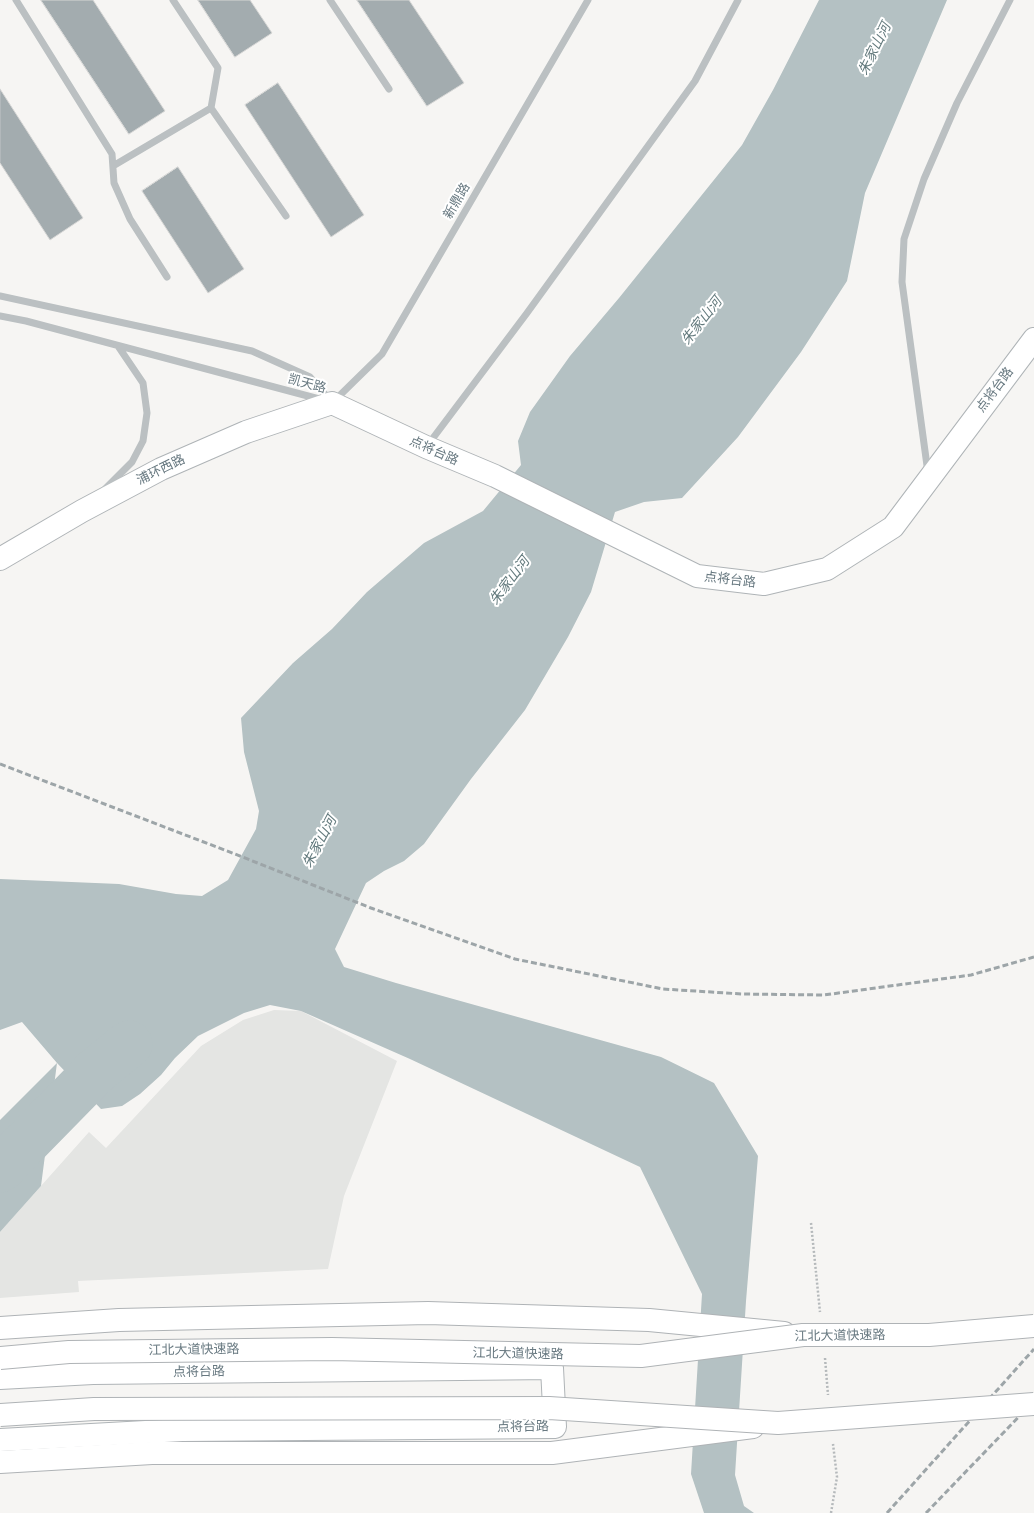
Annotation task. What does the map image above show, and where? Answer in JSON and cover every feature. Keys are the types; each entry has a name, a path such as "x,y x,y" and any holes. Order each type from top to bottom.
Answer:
{"main road":[{"name":"点将台路","path":"332,403 426,447 495,476 697,576 764,584 827,569 893,527 1034,339"},
{"name":"浦环西路","path":"0,559 84,510 161,469 246,432 332,403"},
{"path":"0,1328 119,1320 428,1313 648,1320 803,1335"},
{"name":"江北大道快速路","path":"0,1358 70,1352 332,1349 641,1356 803,1335 929,1335 1034,1326"},
{"name":"点将台路","path":"0,1378 93,1373 552,1368 555,1427 182,1430 0,1440"},
{"path":"0,1462 152,1453 552,1453 778,1423 1034,1404"},
{"path":"0,1415 94,1410 549,1408 778,1423"}],"street":[{"path":"16,0 112,154 114,183 130,219 166,276"},
{"path":"173,0 218,68 211,108 286,216"},
{"path":"330,0 389,89"},
{"name":"新鼎路","path":"332,403 382,354 588,0"},
{"path":"426,447 527,313 695,81 738,0"},
{"path":"928,479 902,282 904,239 924,179 957,103 1010,0"},
{"path":"113,166 211,108"},
{"name":"凯天路","path":"0,296 252,351 310,377 332,403"},
{"name":"凯天路","path":"0,316 26,321 332,403"},
{"path":"84,510 132,462 143,441 147,414 143,383 118,346"}],"path":[{"path":"811,1223 820,1318"},
{"path":"824,1358 828,1398"},
{"path":"831,1513 836,1477 832,1437"}],"shaded area":[{"path":"274,1010 301,1011 397,1061 344,1196 328,1269 78,1281 79,1292 0,1298 0,1232 89,1132 106,1148 201,1046 243,1020"}],"water":[{"name":"朱家山河","path":"819,0 947,0 865,193 847,281 801,352 738,437 682,498 644,502 615,512 591,592 568,637 525,710 471,779 424,844 404,861 384,871 366,883 335,949 344,967 661,1057 714,1083 758,1156 746,1301 735,1475 744,1506 754,1513 704,1513 691,1474 702,1294 640,1167 410,1059 301,1011 270,1005 244,1013 198,1036 175,1058 161,1075 140,1094 122,1106 101,1109 57,1063 22,1022 0,1030 0,879 119,884 176,894 202,896 228,880 256,829 259,811 244,752 241,718 293,663 332,629 367,592 424,543 483,511 521,465 518,441 530,412 570,356 619,298 742,145 773,90"},
{"path":"57,1063 41,1186 0,1232 0,1120"}],"building":[{"path":"41,0 93,0 165,111 129,134"},
{"path":"198,0 250,0 272,33 235,57"},
{"path":"357,0 409,0 464,83 427,106"},
{"path":"278,83 364,215 331,237 245,105"},
{"path":"0,89 83,218 50,240 0,163"},
{"path":"178,167 244,269 208,293 142,191"}],"waterway":[{"path":"0,1169 97,1070 129,1044"}],"railway":[{"path":"0,764 371,908 515,959 663,989 742,994 824,995 971,975 1034,957"},
{"path":"887,1513 1034,1349"},
{"path":"926,1513 1034,1401"}]}
